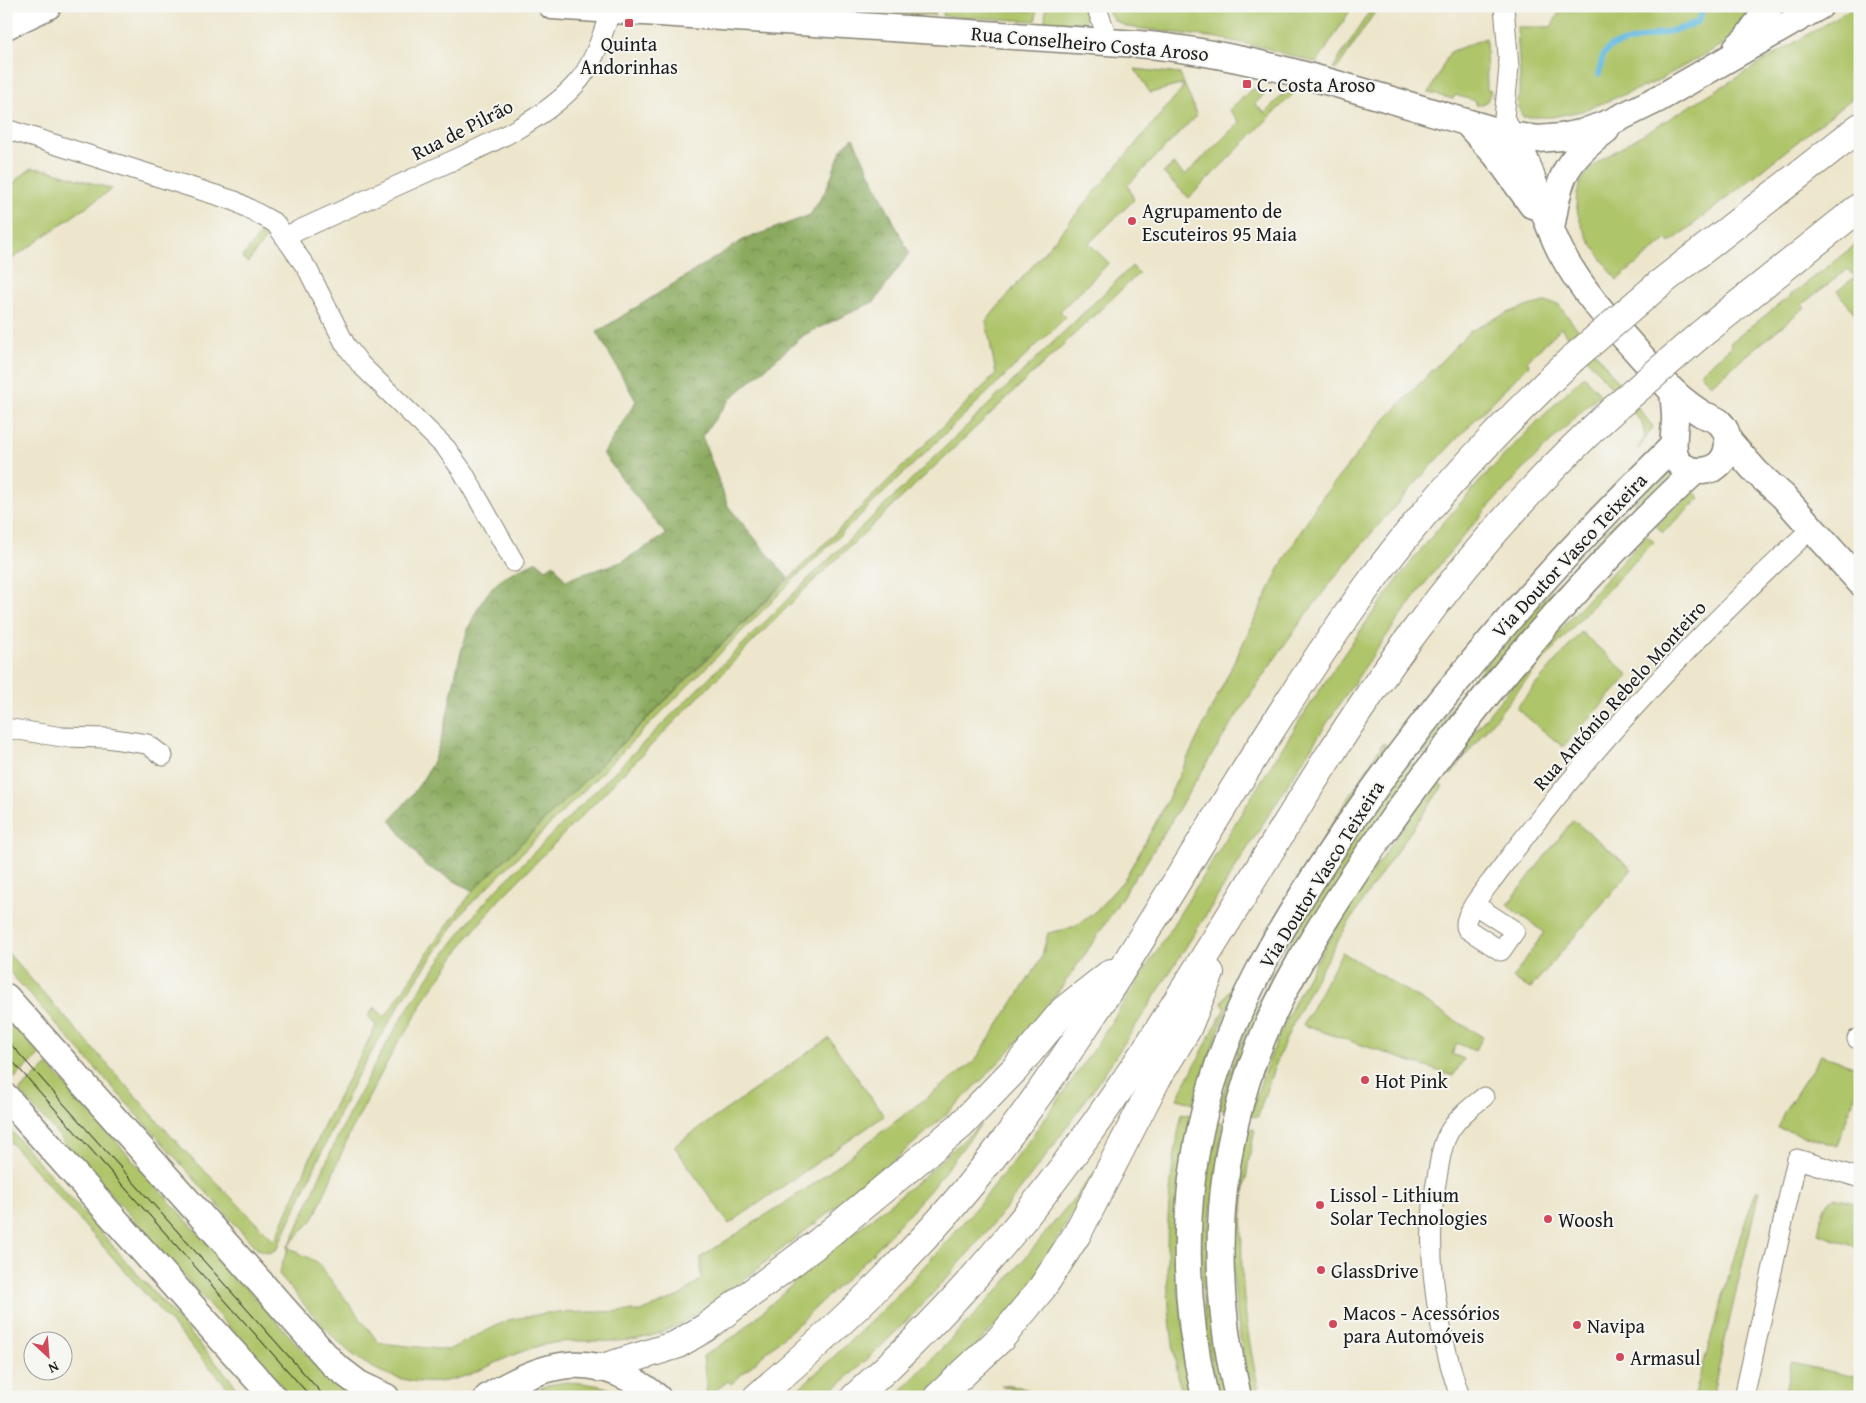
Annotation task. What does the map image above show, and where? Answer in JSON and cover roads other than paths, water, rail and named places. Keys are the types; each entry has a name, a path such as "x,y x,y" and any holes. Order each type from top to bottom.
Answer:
{"highway":[{"path":"757,1397 859,1306 941,1219 1006,1137 1074,1043 1309,670 1368,585 1420,519 1482,450 1571,360 1658,285 1860,127"},
{"path":"856,1397 914,1341 974,1278 1056,1178 1142,1055 1338,742 1408,640 1465,565 1566,455 1613,410 1700,334 1860,208"},
{"path":"938,1397 1001,1338 1042,1288 1077,1234 1156,1080 1187,1029 1240,899"},
{"path":"602,1368 676,1344 705,1328 814,1246 960,1126 1021,1062 1064,1010 1126,962"}],"main road":[{"path":"6,26 48,6"},
{"name":"Rua Conselheiro Costa Aroso","path":"552,6 687,11 1170,46 1248,60 1515,136 1549,138 1581,133 1631,112 1758,43 1820,6"},
{"name":"Rua Conselheiro Costa Aroso","path":"1720,62 1746,39 1770,6"},
{"path":"1550,230 1559,187 1570,162 1586,145 1631,112"},
{"path":"1467,123 1496,155 1550,230"},
{"path":"1515,136 1525,157 1550,230 1569,267 1592,298 1673,392 1704,415 1720,423 1726,431 1728,440 1725,456 1704,469"},
{"path":"1673,392 1674,454 1682,465 1704,469 1757,473"},
{"path":"1673,440 1686,419 1704,415"},
{"name":"Via Doutor Vasco Teixeira","path":"1205,1397 1196,1350 1189,1292 1188,1234 1190,1196 1204,1112 1219,1060 1244,999 1280,932 1335,846 1438,703 1494,634 1571,548 1673,440"},
{"path":"1728,440 1757,473 1783,496 1860,582"},
{"name":"Via Doutor Vasco Teixeira","path":"1238,1397 1231,1367 1222,1300 1220,1234 1228,1152 1247,1079 1259,1045 1291,977 1373,846 1475,709 1566,602 1704,469"},
{"path":"6,997 334,1365 359,1384 386,1397"},
{"path":"6,1096 273,1397"},
{"path":"488,1397 527,1374 554,1366 576,1364 602,1368 633,1380 657,1397"}],"street":[{"path":"1096,6 1109,42"},
{"path":"1504,6 1509,67 1504,118 1515,136"},
{"name":"Rua de Pilrão","path":"286,236 490,144 548,108 575,85 623,9"},
{"path":"6,129 234,201 275,223 286,236 308,270 346,344 361,365 446,448 463,472 514,562"},
{"name":"Rua António Rebelo Monteiro","path":"1475,905 1535,823 1581,767 1708,628 1812,528"},
{"path":"6,728 62,737 107,738 147,744 163,756"},
{"path":"1460,1397 1450,1366 1439,1312 1432,1257 1432,1208 1441,1153 1449,1132 1465,1112 1484,1097"},
{"path":"1744,1397 1797,1159 1860,1178"}],"waterway":[{"path":"1599,74 1603,55 1611,46 1687,27 1699,21 1703,6"}],"tram line":[{"path":"6,1039 325,1397"},
{"path":"6,1054 311,1397"}],"place":[{"name":"Quinta Andorinhas","path":"629,23"},
{"name":"C. Costa Aroso","path":"1247,84"},
{"name":"Agrupamento de Escuteiros 95 Maia","path":"1132,221"},
{"name":"Hot Pink","path":"1365,1080"},
{"name":"Lissol - Lithium Solar Technologies","path":"1320,1205"},
{"name":"Woosh","path":"1548,1219"},
{"name":"GlassDrive","path":"1321,1270"},
{"name":"Macos - Acessórios para Automóveis","path":"1333,1324"},
{"name":"Navipa","path":"1577,1325"},
{"name":"Armasul","path":"1620,1357"}]}
